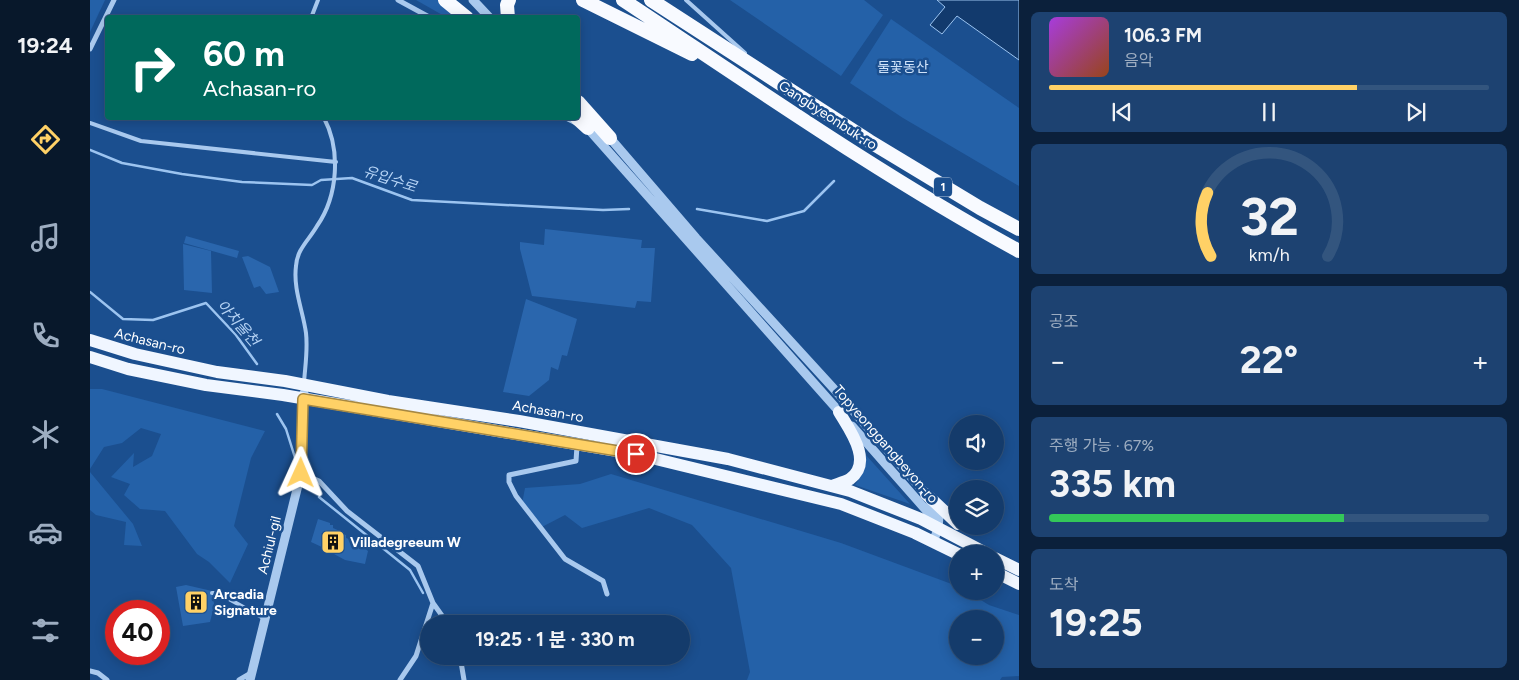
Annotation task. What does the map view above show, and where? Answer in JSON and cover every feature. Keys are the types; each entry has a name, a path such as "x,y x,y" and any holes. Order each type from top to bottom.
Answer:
{"highway":[{"path":"445,0 463,15"},
{"path":"508,15 507,4 510,0"},
{"path":"583,0 746,81"},
{"name":"Gangbyeonbuk-ro","path":"623,0 877,167 970,224 1019,251"},
{"name":"Gangbyeonbuk-ro","path":"651,0 902,161 1019,230"},
{"path":"580,104 610,138"},
{"path":"580,120 588,128"}],"main road":[{"name":"Achasan-ro","path":"90,340 135,354 217,372 304,385 728,459 832,486 884,504 921,519 970,545"},
{"path":"90,357 128,368 206,385 303,399 577,446 636,454 825,500 915,533 949,550"},
{"path":"832,486 851,478 858,469 861,456 840,412"},
{"path":"926,494 949,516"},
{"path":"969,535 979,545"},
{"path":"1004,562 1019,570"},
{"path":"1004,576 1019,584"}],"street":[{"path":"107,15 114,0"},
{"path":"398,0 426,15"},
{"path":"473,0 487,15"},
{"path":"90,49 105,18"},
{"path":"570,120 610,138"},
{"name":"Topyeonggangbeyon-ro","path":"588,128 933,518 938,529"},
{"name":"Topyeonggangbeyon-ro","path":"610,138 926,494 939,516 938,529"},
{"name":"Achiul-gil","path":"251,676 301,473 304,385"},
{"path":"577,446 576,461 509,475 509,482 516,496 565,559 603,581 607,594"},
{"path":"301,473 319,481 347,511 418,566 433,603 442,615"},
{"path":"933,542 938,529"},
{"path":"400,680 416,656 433,603"},
{"path":"462,665 464,680"},
{"path":"90,671 98,673 107,680"},
{"path":"239,680 251,676"}],"lane":[{"path":"312,15 318,0"},
{"path":"686,0 771,77"},
{"path":"304,385 306,334 295,280 296,263 303,244 316,228 328,206 336,164 333,140 325,120"},
{"path":"90,123 141,141 336,164"},
{"path":"212,594 218,593 265,619"}],"green space":[{"path":"90,0 105,0 90,32"},
{"path":"416,0 442,0 461,15 442,15"},
{"path":"730,0 864,0 883,15 841,76"},
{"name":"둘꽃동산","path":"891,19 1019,108 1019,186 903,118 850,83"},
{"path":"90,389 102,389 265,431 251,458 234,526 248,544 230,583 209,562 197,554 165,511 140,509 124,495 130,484 111,477 134,453 133,467 152,456 161,434 141,428 122,443 104,447 90,469"},
{"path":"865,454 910,504 855,485 861,476"},
{"path":"90,472 133,524 142,546 124,545 126,522 96,515 90,510"},
{"path":"611,474 841,543 949,583 949,600 981,600 989,605 1004,610 1019,615 1019,676 1002,677 1000,680 747,680 750,672 731,568 692,525 649,508 582,528 565,515 538,529 522,504 525,488 580,484"}],"shaded area":[{"path":"937,0 1019,0 1019,60 957,16 942,34 930,25 945,7"}],"building":[{"path":"545,229 642,240 641,248 655,248 651,302 637,301 635,308 532,296 520,249 520,242 544,245"},
{"path":"186,236 239,251 237,258 184,243"},
{"path":"183,244 211,251 212,293 184,290"},
{"path":"248,256 270,267 279,292 266,294 260,286 254,288 242,257"},
{"path":"526,299 577,319 567,356 562,355 558,370 551,367 549,380 529,396 503,392"},
{"name":"Villadegreeum W","path":"318,519 330,523 330,525 333,525 333,528 346,535 346,538 355,541 368,551 365,564 345,560 334,554 336,550 324,548 311,542"},
{"name":"Arcadia Signature","path":"186,585 212,591 215,610 213,610 210,622 183,626 176,587"}],"waterway":[{"name":"유입수로","path":"90,150 122,163 242,182 312,185 321,180 352,178 412,200 603,210 629,209"},
{"name":"유입수로","path":"697,209 767,221 804,211 834,181"},
{"name":"아치울천","path":"90,292 123,319 153,320 206,303 236,335 257,364"},
{"name":"아치울천","path":"277,414 286,429 297,464"},
{"name":"아치울천","path":"319,497 410,570 423,593"}],"place":[{"name":"Villadegreeum W","path":"333,542"},
{"name":"Arcadia Signature","path":"196,602"}],"route":[{"path":"301,473 303,399 577,446 636,454"}]}
